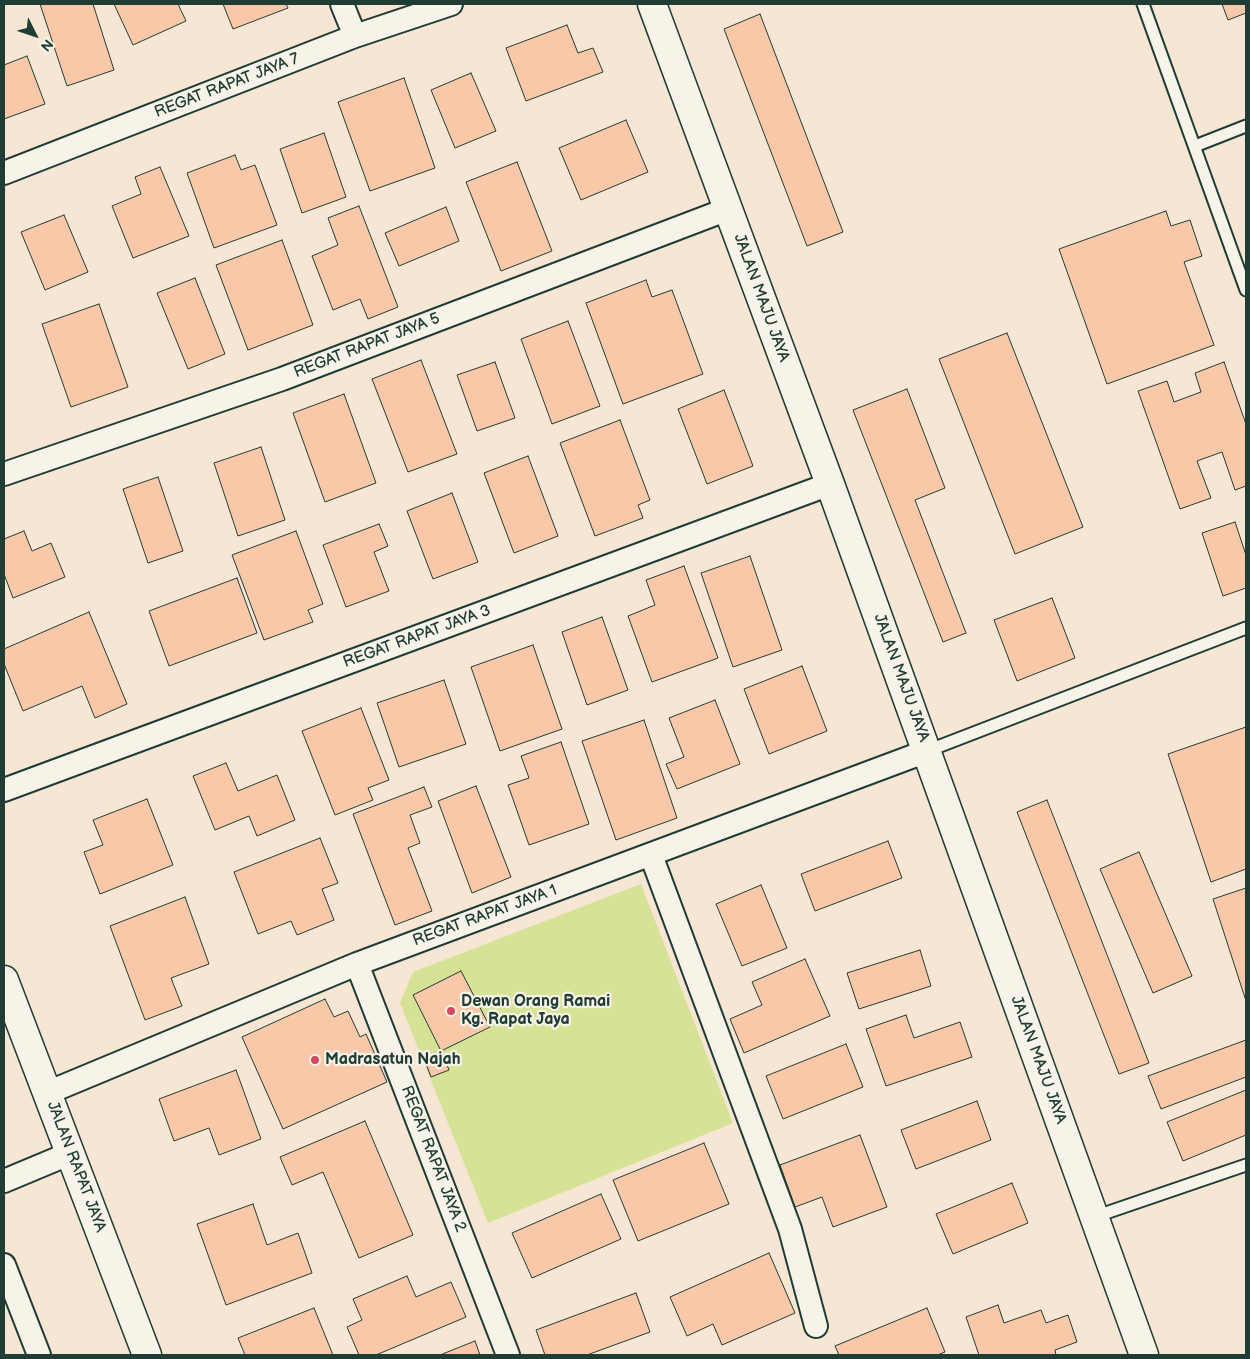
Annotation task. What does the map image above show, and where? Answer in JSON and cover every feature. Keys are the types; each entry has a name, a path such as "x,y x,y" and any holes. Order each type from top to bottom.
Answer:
{"street":[{"path":"342,4 355,36"},
{"name":"REGAT RAPAT JAYA 7","path":"4,173 355,36 451,4"},
{"name":"JALAN MAJU JAYA","path":"652,4 830,484 1144,1355"},
{"name":"REGAT RAPAT JAYA 5","path":"4,474 282,379 728,209"},
{"name":"REGAT RAPAT JAYA 3","path":"4,790 830,484"},
{"name":"REGAT RAPAT JAYA 1","path":"48,1093 357,964 927,751"},
{"path":"651,855 790,1229 816,1326"},
{"name":"REGAT RAPAT JAYA 2","path":"357,964 508,1355"},
{"name":"JALAN RAPAT JAYA","path":"4,980 147,1355"},
{"path":"4,1181 71,1153"},
{"path":"4,1265 39,1355"}],"lane":[{"path":"1143,4 1246,290"},
{"path":"1195,146 1246,126"},
{"path":"927,751 1246,628"},
{"path":"1094,1217 1246,1165"}],"green space":[{"path":"641,884 733,1123 488,1223 400,1003 413,972"}],"building":[{"path":"40,4 93,4 114,70 67,86"},
{"path":"114,4 178,4 186,21 133,45"},
{"path":"223,4 286,4 288,8 233,29"},
{"path":"1222,4 1246,4 1246,13 1228,20"},
{"path":"760,14 843,232 807,246 724,29"},
{"path":"567,25 578,53 593,48 603,72 526,101 506,48"},
{"path":"27,56 45,104 4,119 4,65"},
{"path":"471,73 496,131 455,148 431,90"},
{"path":"404,78 435,168 370,191 338,102"},
{"path":"626,120 648,172 581,200 559,148"},
{"path":"324,133 346,197 302,213 280,149"},
{"path":"235,155 241,170 255,165 277,225 214,248 187,173"},
{"path":"517,162 552,251 501,271 466,182"},
{"path":"160,167 189,236 133,258 112,206 141,194 135,177"},
{"path":"359,206 398,307 368,319 360,299 333,310 312,256 338,245 328,218"},
{"path":"446,207 459,241 399,266 385,233"},
{"path":"1166,211 1171,226 1190,220 1202,256 1184,262 1214,345 1107,384 1059,249"},
{"path":"64,215 88,272 45,290 21,232"},
{"path":"282,240 313,325 248,350 216,265"},
{"path":"195,278 225,354 188,369 157,293"},
{"path":"646,280 652,297 672,290 703,374 623,404 586,303"},
{"path":"99,304 128,387 71,407 42,324"},
{"path":"568,321 600,406 552,424 521,339"},
{"path":"1007,333 1083,527 1015,554 939,359"},
{"path":"421,360 457,454 408,472 372,379"},
{"path":"495,362 515,418 477,431 457,375"},
{"path":"1224,362 1246,424 1246,486 1235,490 1222,452 1197,461 1211,498 1180,509 1138,391 1167,381 1174,402 1201,392 1195,373"},
{"path":"907,389 945,488 915,500 966,633 943,642 853,410"},
{"path":"724,390 753,466 707,484 678,409"},
{"path":"344,394 376,483 325,502 293,413"},
{"path":"620,420 650,500 638,505 643,518 595,536 560,443"},
{"path":"261,447 285,520 238,536 214,463"},
{"path":"528,456 558,536 514,553 484,473"},
{"path":"158,477 183,551 148,563 123,489"},
{"path":"452,493 478,562 433,579 407,511"},
{"path":"1235,522 1246,555 1246,588 1223,596 1202,533"},
{"path":"379,524 388,546 374,552 389,591 346,607 323,545"},
{"path":"24,531 32,551 51,543 65,577 13,598 4,574 4,539"},
{"path":"296,531 323,604 308,610 313,622 264,640 232,555"},
{"path":"750,556 782,650 733,667 701,573"},
{"path":"684,566 718,658 652,682 628,616 655,605 646,580"},
{"path":"237,578 257,633 169,666 149,611"},
{"path":"1052,598 1075,658 1017,681 994,620"},
{"path":"89,612 127,704 95,718 82,686 23,711 4,664 4,649"},
{"path":"602,617 628,690 587,705 562,632"},
{"path":"533,645 562,729 500,751 471,667"},
{"path":"802,666 827,731 769,754 744,689"},
{"path":"444,680 466,744 399,767 377,703"},
{"path":"715,700 740,764 677,789 666,764 684,757 669,718"},
{"path":"361,708 389,780 368,788 373,800 335,815 302,731"},
{"path":"644,720 677,818 616,840 582,741"},
{"path":"1246,727 1246,869 1211,882 1168,754"},
{"path":"561,742 589,824 529,845 508,785 529,778 521,756"},
{"path":"226,763 238,791 277,775 295,820 257,836 249,816 215,830 193,776"},
{"path":"476,786 511,877 472,893 438,801"},
{"path":"424,787 432,807 410,815 420,843 408,848 432,911 395,925 353,814"},
{"path":"147,799 173,865 100,894 84,852 103,845 93,820"},
{"path":"1047,800 1149,1063 1119,1074 1017,812"},
{"path":"320,838 338,883 322,889 334,920 297,935 291,921 258,934 234,872"},
{"path":"888,841 902,878 815,911 801,874"},
{"path":"1139,852 1192,976 1153,993 1100,869"},
{"path":"761,885 787,948 742,966 716,904"},
{"path":"1246,888 1246,1001 1213,899"},
{"path":"185,897 209,964 171,978 182,1006 145,1020 110,926"},
{"path":"920,950 931,986 859,1009 847,973"},
{"path":"805,959 830,1016 744,1053 730,1019 762,1005 752,982"},
{"name":"Dewan Orang Ramai Kg. Rapat Jaya","path":"461,971 490,1027 441,1051 413,995"},
{"name":"Madrasatun Najah","path":"325,999 334,1017 348,1011 360,1037 366,1034 387,1082 283,1129 242,1037"},
{"path":"906,1015 914,1038 960,1022 972,1057 886,1086 866,1029"},
{"path":"1246,1040 1246,1077 1161,1109 1148,1076"},
{"path":"846,1044 863,1087 783,1119 766,1076"},
{"path":"443,1054 449,1070 431,1077 425,1061"},
{"path":"236,1070 261,1139 219,1155 209,1128 174,1141 159,1099"},
{"path":"1246,1090 1246,1135 1183,1161 1167,1122"},
{"path":"977,1101 991,1140 916,1169 901,1130"},
{"path":"365,1121 413,1235 359,1258 323,1172 292,1185 280,1157"},
{"path":"860,1135 887,1207 833,1227 822,1197 795,1207 780,1165"},
{"path":"704,1143 729,1204 638,1241 613,1180"},
{"path":"1012,1183 1028,1223 953,1254 936,1214"},
{"path":"601,1194 621,1239 532,1278 512,1233"},
{"path":"253,1204 267,1245 298,1233 312,1273 226,1305 197,1224"},
{"path":"769,1253 795,1313 722,1345 713,1324 687,1336 670,1297"},
{"path":"407,1276 416,1297 451,1282 466,1317 376,1355 359,1355 347,1327 362,1320 353,1299"},
{"path":"636,1293 650,1332 587,1355 545,1355 536,1330"},
{"path":"998,1305 1004,1323 1041,1310 1046,1323 1068,1315 1077,1342 1055,1350 1056,1355 979,1355 966,1317"},
{"path":"314,1308 333,1355 245,1355 238,1338"},
{"path":"927,1308 945,1352 937,1355 839,1355 835,1346"},
{"path":"475,1341 480,1355 440,1355"}],"place":[{"name":"Dewan Orang Ramai Kg. Rapat Jaya","path":"451,1011"},
{"name":"Madrasatun Najah","path":"315,1060"}]}
